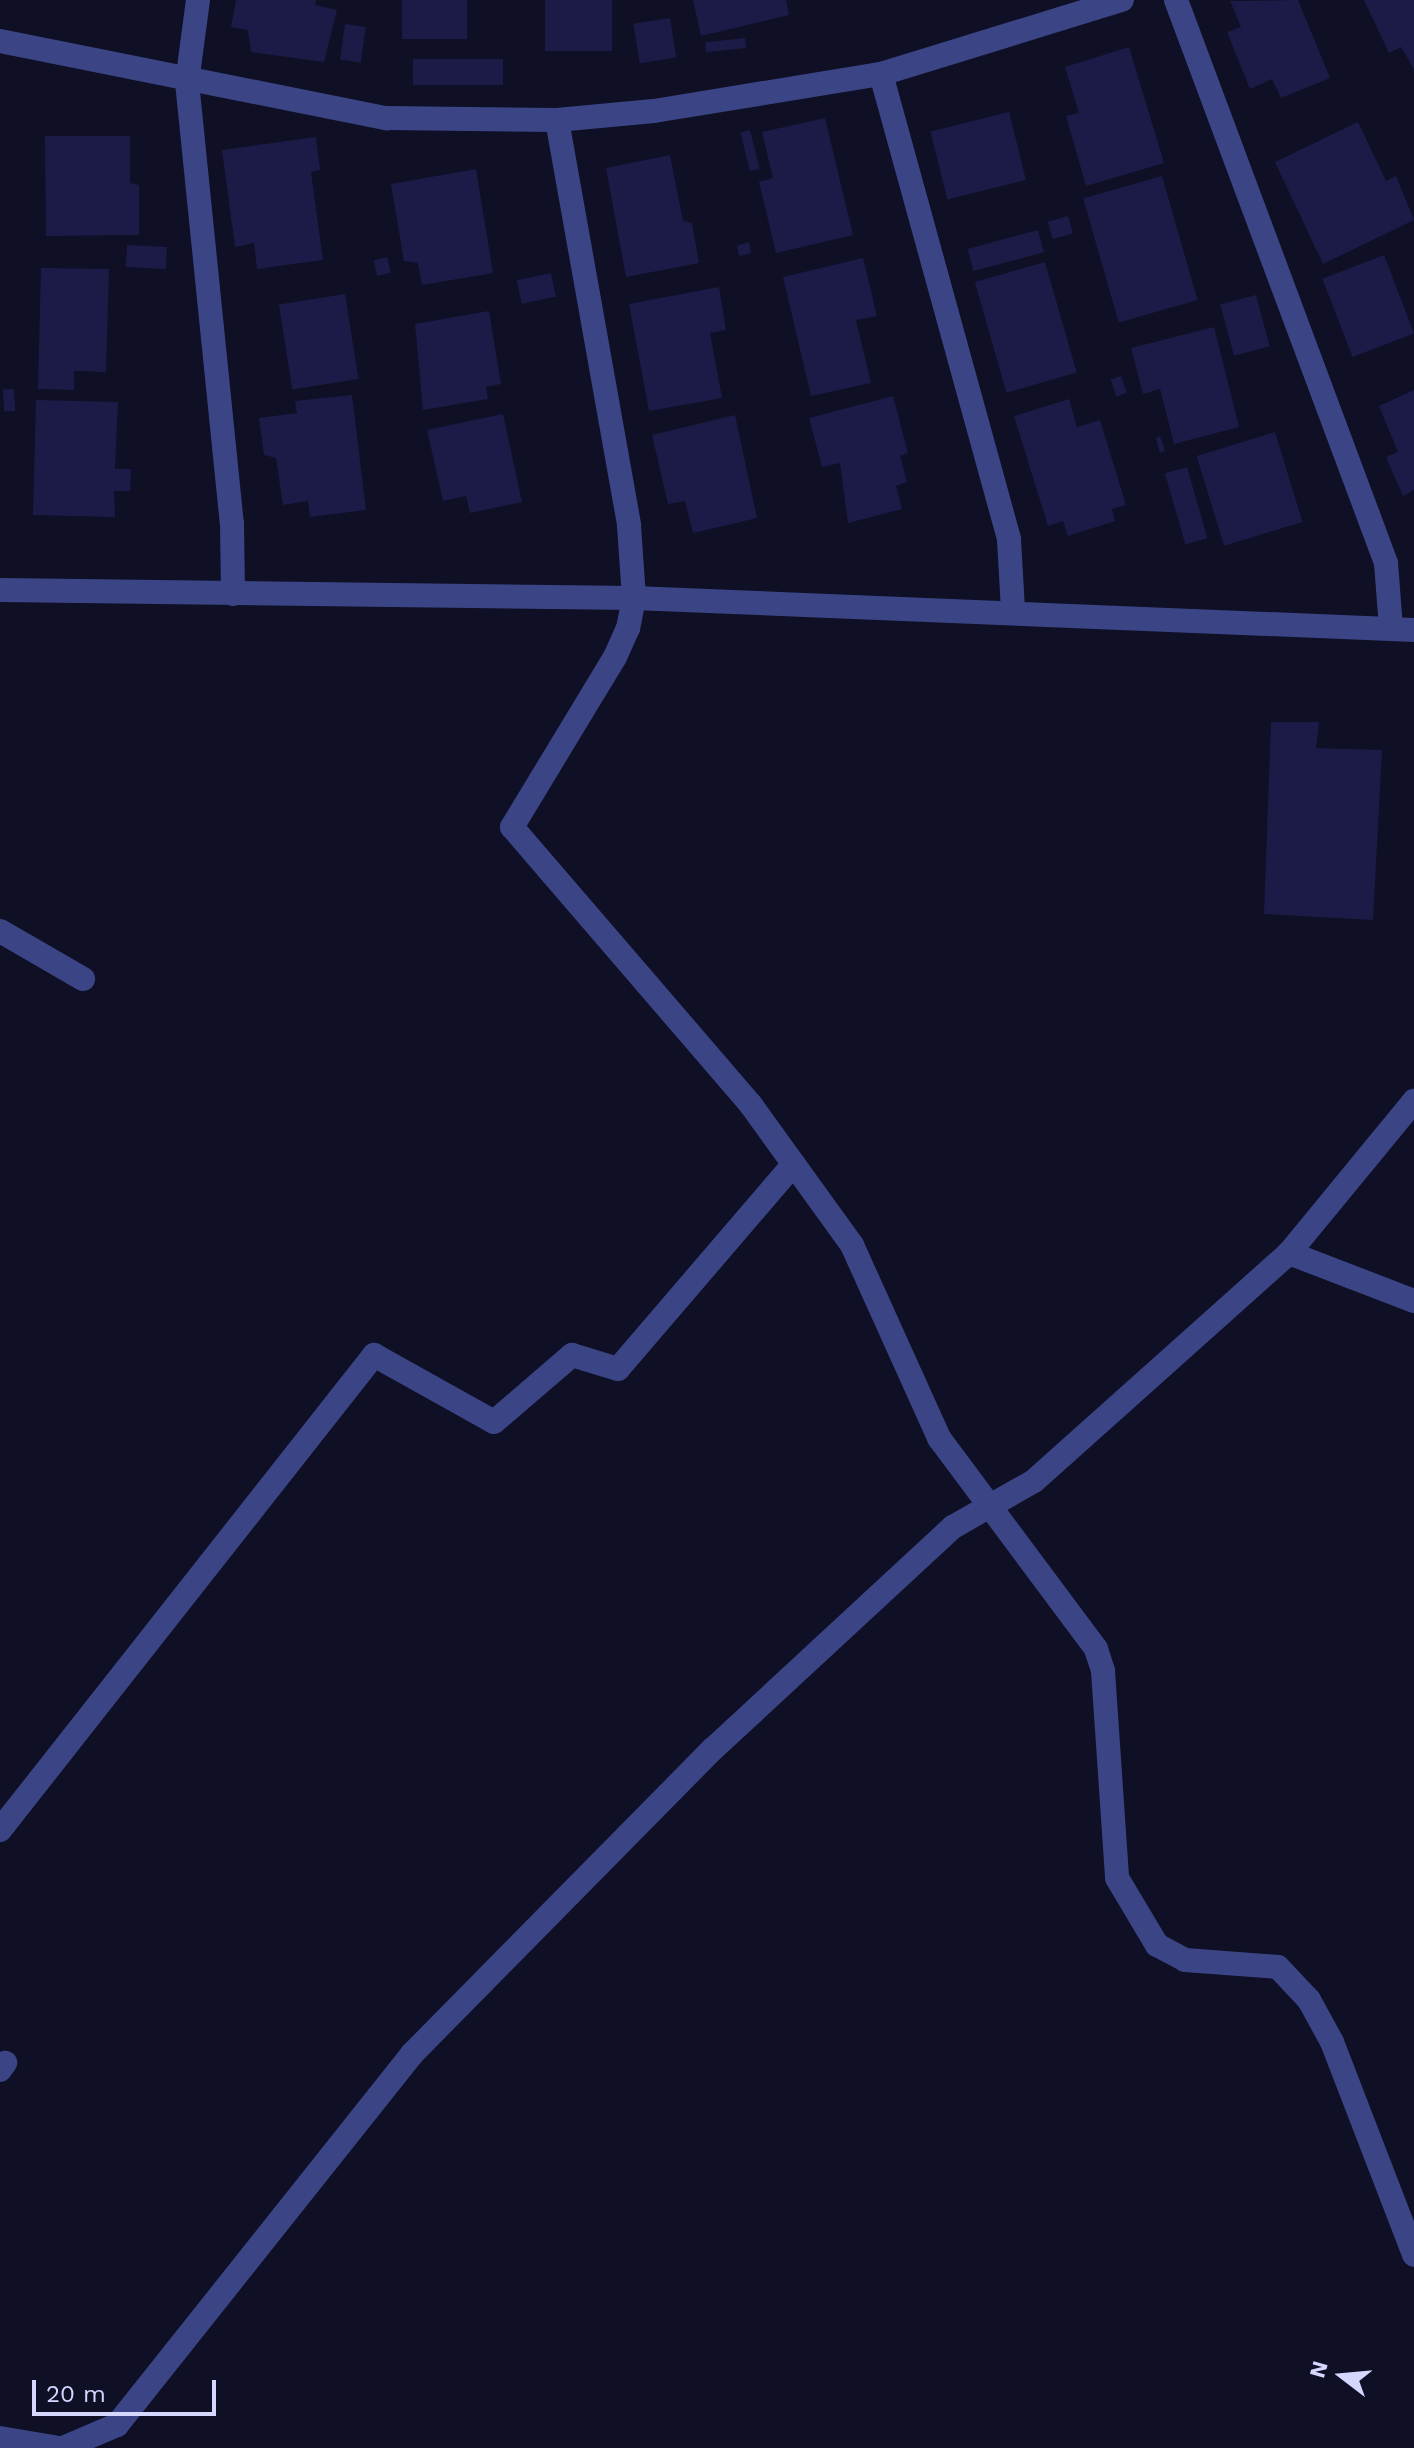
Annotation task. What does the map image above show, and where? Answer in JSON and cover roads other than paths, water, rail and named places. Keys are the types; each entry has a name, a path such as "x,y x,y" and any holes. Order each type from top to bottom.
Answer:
{"street":[{"path":"198,0 187,82 232,523 233,594"},
{"path":"0,41 187,82 387,118 557,120 654,111 881,74 1122,0"},
{"path":"0,590 634,598 1013,610 1402,629 1386,563 1176,0"},
{"path":"881,74 1009,540 1013,610"},
{"path":"557,120 629,526 634,598 628,628 615,657 512,827 751,1105 852,1245 939,1438 1096,1649 1103,1671 1117,1878 1157,1945 1185,1960 1278,1967 1309,2000 1332,2042 1414,2255"},
{"path":"0,931 83,979"},
{"path":"0,2438 61,2448 117,2425 412,2054 702,1760 953,1527 991,1509 1034,1481 1289,1253 1414,1101"},
{"path":"0,1830 374,1355 494,1422 572,1355 618,1369 794,1164"},
{"path":"1289,1253 1414,1301"}]}
